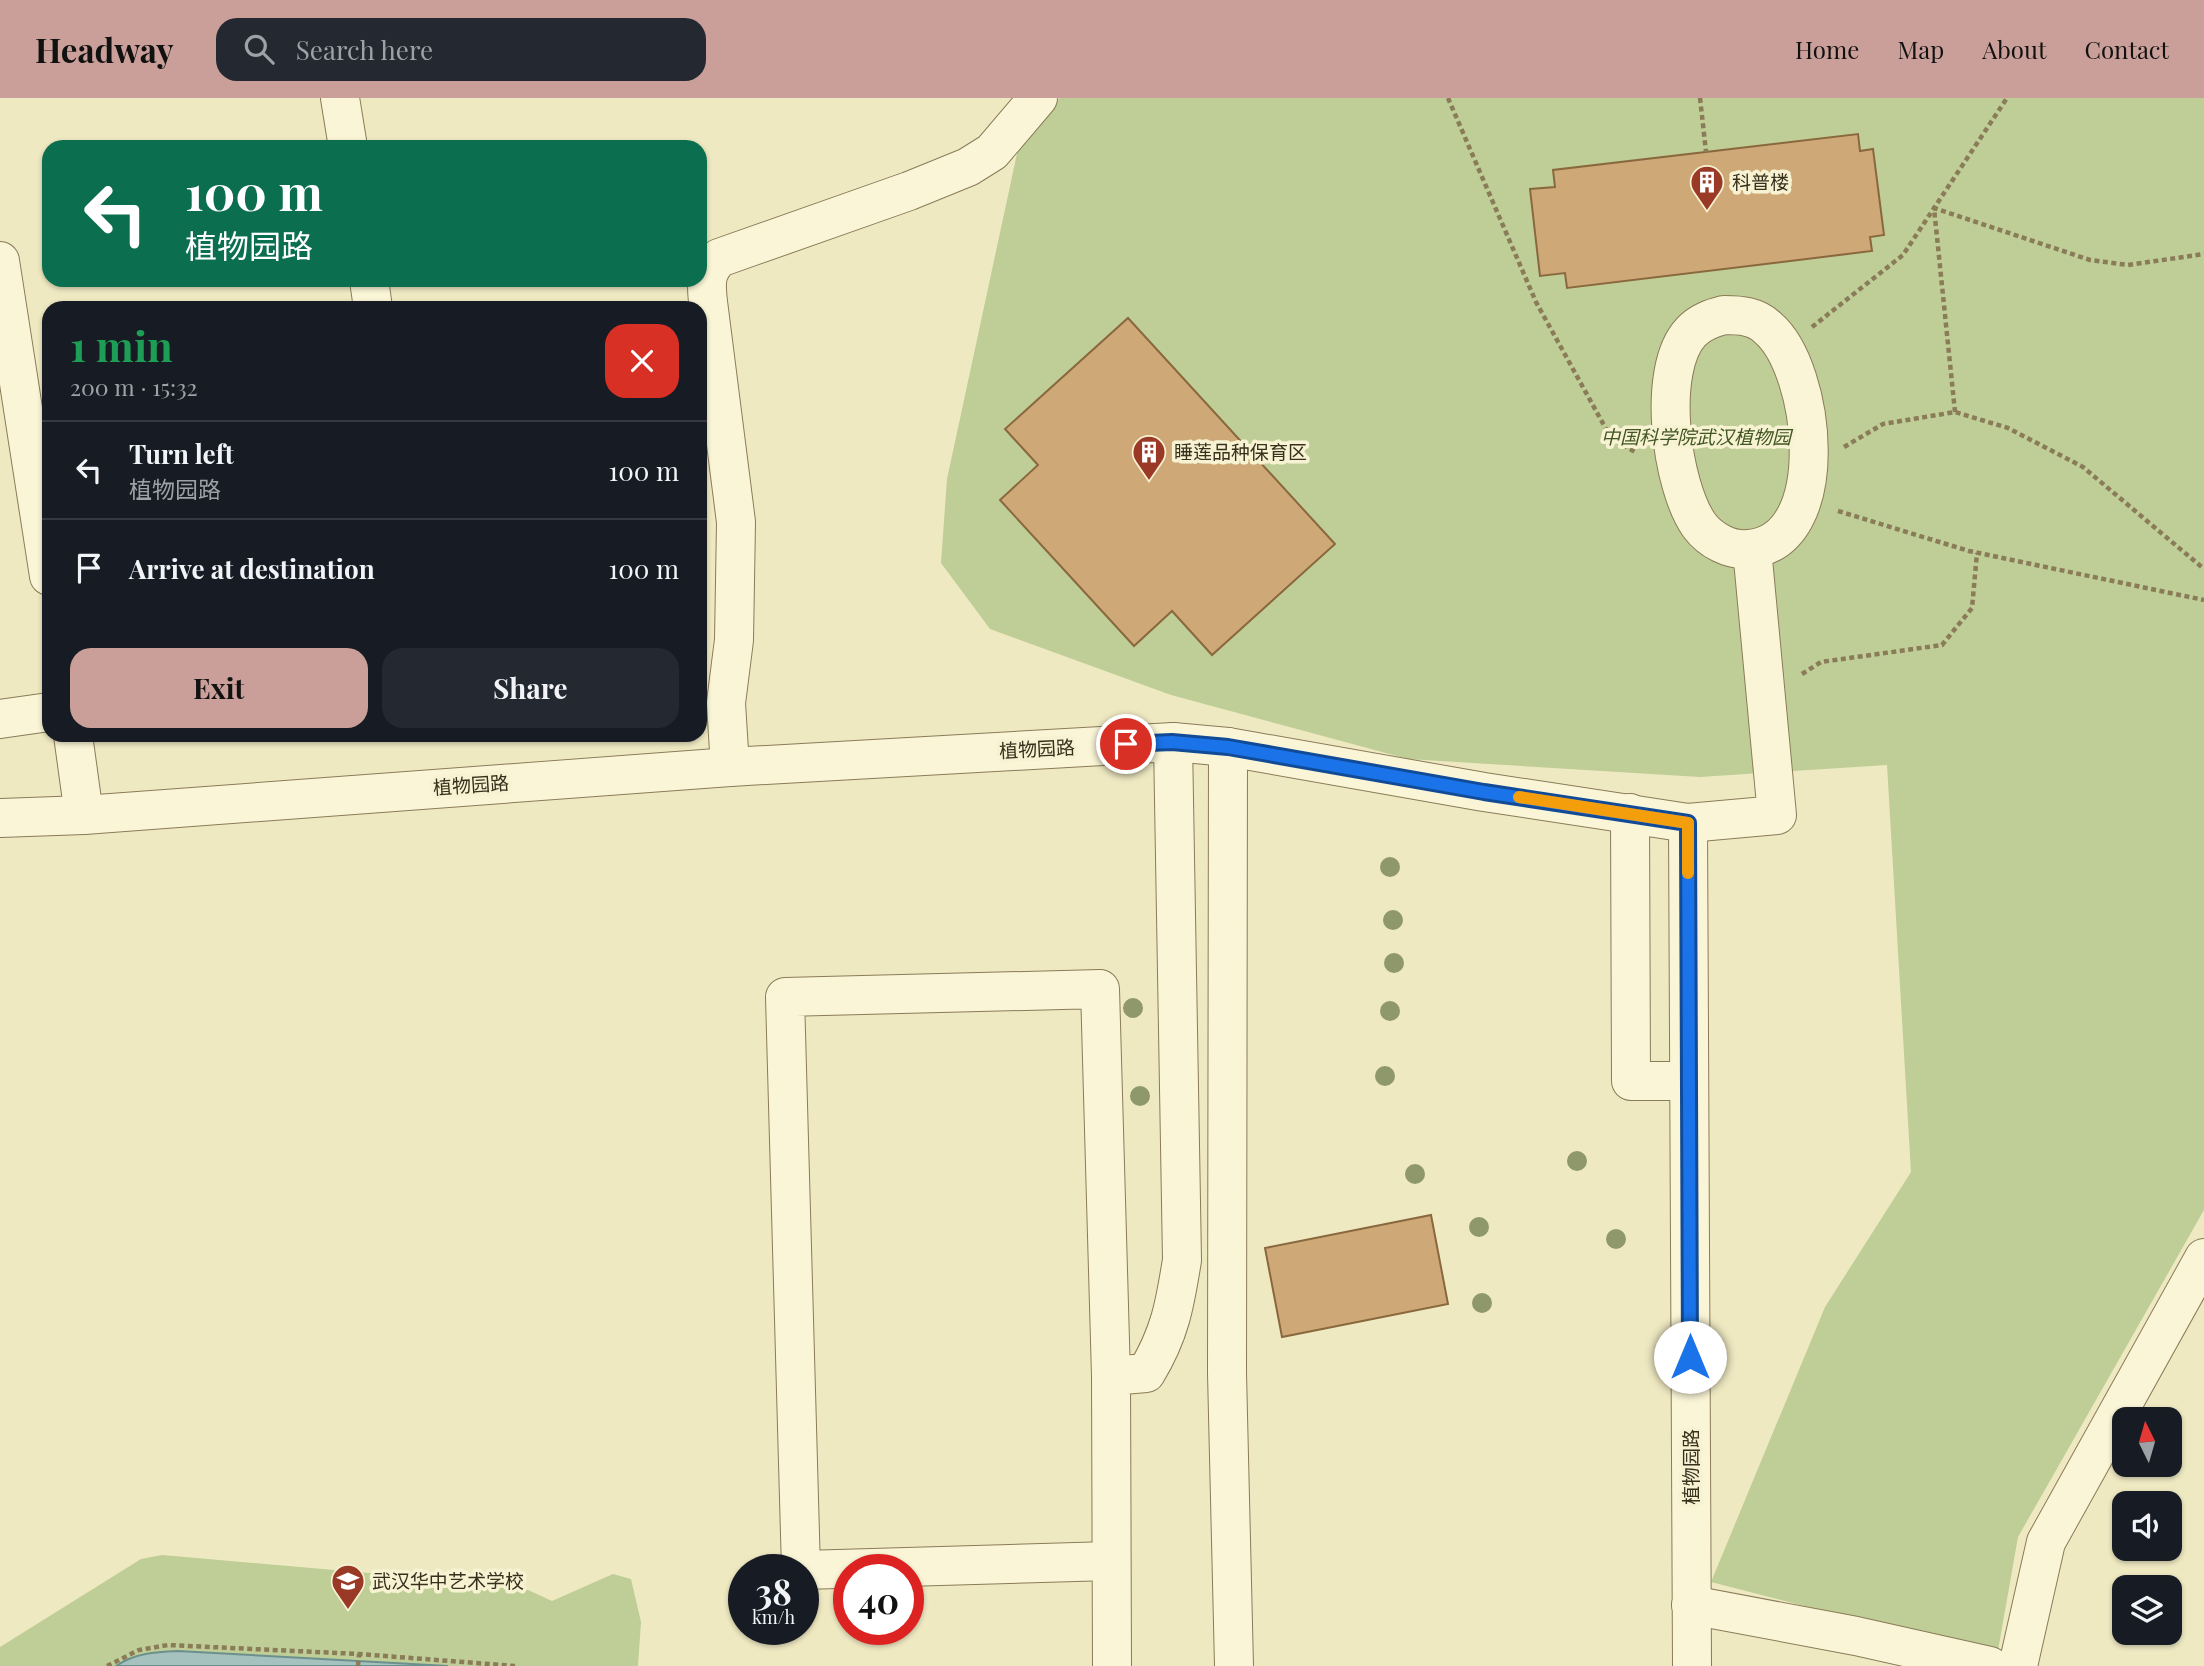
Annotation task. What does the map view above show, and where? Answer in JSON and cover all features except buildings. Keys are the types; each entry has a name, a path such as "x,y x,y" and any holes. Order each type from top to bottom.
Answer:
{"street":[{"path":"340,98 347,140"},
{"path":"707,276 710,267 719,258 909,191 968,167 992,152 1038,98"},
{"path":"0,261 42,531"},
{"path":"707,287 736,522 734,640 726,703 730,768"},
{"path":"1739,314 1754,318 1777,336 1784,349 1796,373 1805,413 1809,454 1800,508 1792,525 1780,538 1763,547 1752,549 1727,546 1710,537 1698,523 1676,462 1670,414 1681,347 1691,332 1706,320 1739,314"},
{"path":"1688,823 1777,815 1752,549"},
{"path":"0,719 42,713"},
{"path":"74,742 84,815"},
{"path":"1111,1376 1146,1373 1156,1358 1171,1321 1182,1260 1172,742"},
{"name":"植物园路","path":"0,818 84,815 730,768 1172,742 1228,747 1484,792 1688,823 1692,1666"},
{"path":"1228,747 1227,1374 1234,1666"},
{"path":"1630,813 1631,1081 1689,1081"},
{"path":"802,1554 785,997 1100,989 1111,1376 1112,1666"},
{"path":"2018,1666 2046,1542 2204,1258"},
{"path":"819,1570 1111,1561"},
{"path":"1691,1605 1856,1636 1990,1666"}],"path":[{"path":"1448,98 1536,302 1611,438 1643,456"},
{"path":"1700,98 1706,152"},
{"path":"1784,349 1903,255 2007,98"},
{"path":"1934,208 2090,260 2128,265 2204,254"},
{"path":"1934,208 1955,412"},
{"path":"1840,449 1883,424 1955,412 2008,428 2083,467 2204,569"},
{"path":"1832,509 1977,553 2204,600"},
{"path":"1766,696 1821,662 1942,645 1972,608 1977,553"},
{"path":"107,1666 139,1650 168,1645 359,1654 515,1666"},
{"path":"358,1666 359,1654"}],"green space":[{"name":"中国科学院武汉植物园","path":"1060,98 2204,98 2204,1210 2018,1537 1997,1656 1711,1582 1825,1307 1911,1172 1887,765 1700,777 1408,759 1171,695 990,629 941,563 947,479 1018,149 1037,116"},
{"name":"武汉华中艺术学校","path":"162,1555 506,1585 526,1589 552,1601 613,1574 631,1579 641,1622 638,1666 0,1666 0,1647 141,1559"}],"water":[{"path":"178,1651 448,1666 116,1666 138,1656"}],"slow traffic":[{"path":"1519,797 1688,823 1688,873"}],"place":[{"name":"科普楼","path":"1707,212"},
{"name":"睡莲品种保育区","path":"1149,482"},
{"name":"武汉华中艺术学校","path":"348,1611"}],"route":[{"path":"1126,744 1172,742 1228,747 1484,792 1688,823 1690,1357"}]}
